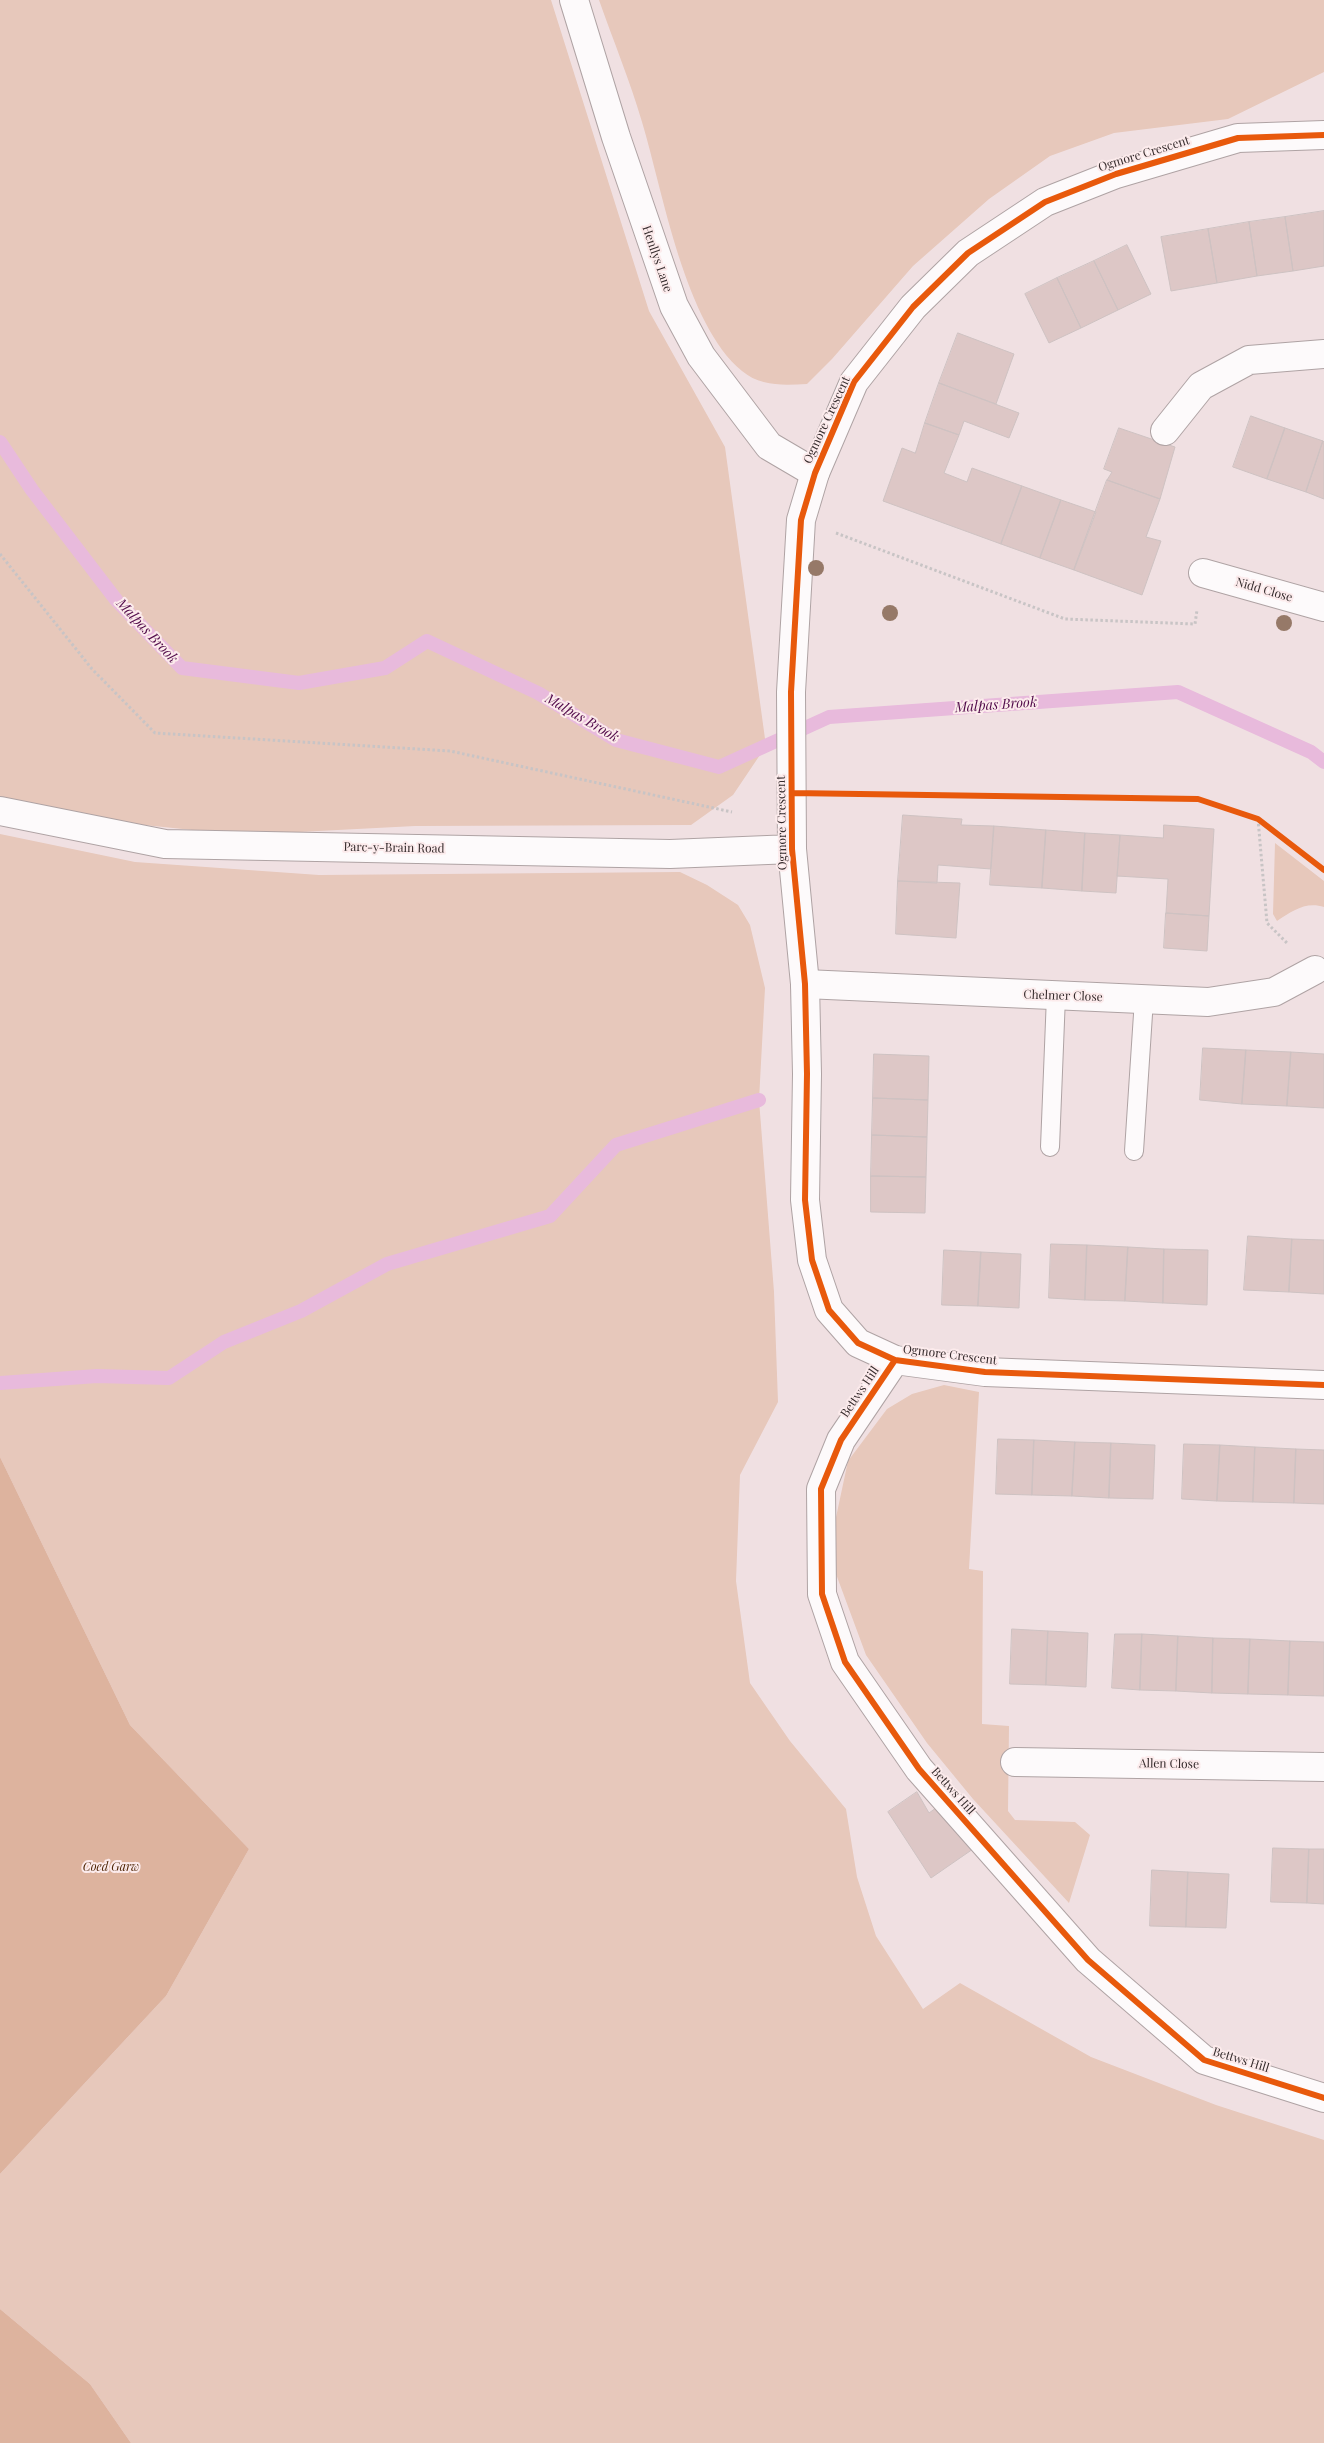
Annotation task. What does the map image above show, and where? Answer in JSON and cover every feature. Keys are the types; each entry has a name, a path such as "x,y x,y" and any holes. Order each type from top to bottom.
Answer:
{"street":[{"name":"Henllys Lane","path":"574,0 616,137 674,306 701,356 769,446 815,473"},
{"name":"Ogmore Crescent","path":"1324,135 1238,138 1116,174 1045,202 968,253 913,308 854,382 815,473 800,520 791,692 792,850 805,984 807,1074 805,1200 812,1260 829,1310 858,1342 894,1360 985,1372 1324,1385"},
{"path":"1165,431 1201,386 1249,360 1324,354"},
{"name":"Nidd Close","path":"1203,573 1324,607"},
{"name":"Parc-y-Brain Road","path":"0,811 165,844 670,854 792,850"},
{"name":"Chelmer Close","path":"805,984 1208,1002 1274,992 1315,970"},
{"name":"Bettws Hill","path":"894,1360 841,1440 822,1489 822,1594 846,1662 919,1769 1088,1960 1204,2060 1324,2098"},
{"name":"Allen Close","path":"1015,1762 1324,1767"}],"lane":[{"path":"1050,1147 1056,996"},
{"path":"1134,1151 1144,1000"}],"path":[{"path":"800,520 1065,619 1195,624 1203,573"},
{"path":"0,554 92,669 155,733 450,751 735,813"},
{"path":"1250,816 1266,824"},
{"path":"1258,819 1267,922 1315,970"}],"shaded area":[{"path":"0,0 551,0 649,311 725,447 766,746 733,795 691,825 415,826 241,835 86,819 0,802"},
{"path":"599,0 1324,0 1324,72 1228,119 1114,133 1050,156 989,199 913,266 832,359 807,384 773,384 757,380 742,371 722,350 705,322 678,255 637,107"},
{"path":"0,834 135,862 319,875 680,872 707,885 738,905 750,925 765,988 759,1100 774,1292 778,1402 740,1475 736,1581 750,1683 790,1741 846,1809 857,1877 876,1936 923,2009 960,1983 1091,2057 1216,2105 1324,2140 1324,2443 131,2443 90,2384 0,2309 0,2174 166,1996 249,1849 130,1725 0,1457"},
{"path":"1275,843 1324,881 1324,907 1317,905 1305,906 1277,921 1273,914"},
{"path":"944,1385 979,1392 969,1569 983,1571 982,1724 1009,1726 1008,1811 1015,1820 1075,1822 1090,1835 1069,1903 973,1799 927,1743 866,1655 836,1574 835,1522 848,1461 887,1409 912,1394"}],"green space":[{"name":"Coed Garw","path":"0,1457 130,1725 249,1849 166,1996 0,2174"},
{"path":"0,2309 90,2384 131,2443 0,2443"}],"building":[{"path":"1324,211 1324,266 1293,271 1285,217"},
{"path":"1285,217 1293,271 1257,276 1249,222"},
{"path":"1249,222 1257,276 1217,283 1208,229"},
{"path":"1208,229 1217,283 1171,291 1161,237"},
{"path":"1127,245 1151,294 1118,310 1094,261"},
{"path":"1094,261 1118,310 1081,328 1057,278"},
{"path":"1057,278 1081,328 1049,343 1025,294"},
{"path":"958,333 1014,354 996,404 939,383"},
{"path":"939,383 1019,413 1009,438 964,421 959,435 925,423"},
{"path":"1251,416 1285,428 1267,479 1233,467"},
{"path":"925,423 959,435 944,473 967,482 972,468 1022,486 1001,544 883,501 902,448 915,453"},
{"path":"1119,428 1175,447 1160,499 1107,480 1112,472 1104,469"},
{"path":"1285,428 1323,441 1306,492 1267,479"},
{"path":"1324,442 1324,499 1306,492"},
{"path":"1107,480 1160,499 1146,537 1161,541 1142,595 1074,570"},
{"path":"1022,486 1061,500 1040,558 1001,544"},
{"path":"1061,500 1096,512 1074,570 1040,558"},
{"path":"903,815 962,819 961,825 994,826 991,869 938,865 937,883 898,881"},
{"path":"1164,825 1214,829 1209,916 1166,913 1168,879 1117,876 1120,835 1163,838"},
{"path":"994,826 1046,830 1042,888 990,885"},
{"path":"1046,830 1085,833 1082,891 1042,888"},
{"path":"1085,833 1120,835 1116,893 1082,891"},
{"path":"898,881 960,883 956,938 896,934"},
{"path":"1166,913 1209,916 1207,951 1164,948"},
{"path":"1203,1048 1246,1050 1242,1104 1200,1100"},
{"path":"1246,1050 1291,1052 1287,1106 1242,1104"},
{"path":"1291,1052 1324,1054 1324,1108 1287,1106"},
{"path":"874,1054 929,1056 928,1100 873,1098"},
{"path":"873,1098 928,1100 927,1137 872,1135"},
{"path":"872,1135 927,1137 926,1177 871,1176"},
{"path":"871,1176 926,1177 925,1213 871,1212"},
{"path":"1248,1236 1292,1239 1289,1292 1244,1290"},
{"path":"1292,1239 1324,1240 1324,1294 1289,1292"},
{"path":"1051,1244 1087,1245 1085,1300 1049,1298"},
{"path":"1087,1245 1128,1247 1125,1301 1085,1300"},
{"path":"1128,1247 1164,1249 1163,1303 1125,1301"},
{"path":"1164,1249 1208,1250 1207,1305 1163,1303"},
{"path":"944,1250 981,1252 978,1306 942,1305"},
{"path":"981,1252 1021,1254 1019,1308 978,1306"},
{"path":"998,1439 1034,1440 1032,1495 996,1494"},
{"path":"1034,1440 1075,1442 1072,1496 1032,1495"},
{"path":"1075,1442 1111,1443 1109,1498 1072,1496"},
{"path":"1111,1443 1155,1445 1153,1499 1109,1498"},
{"path":"1184,1444 1220,1445 1217,1501 1182,1499"},
{"path":"1220,1445 1255,1447 1253,1502 1217,1501"},
{"path":"1255,1447 1296,1449 1294,1503 1253,1502"},
{"path":"1296,1449 1324,1450 1324,1504 1294,1503"},
{"path":"1012,1629 1048,1631 1046,1685 1010,1684"},
{"path":"1048,1631 1088,1633 1086,1687 1046,1685"},
{"path":"1115,1634 1142,1634 1140,1690 1112,1688"},
{"path":"1142,1634 1178,1636 1176,1691 1140,1690"},
{"path":"1178,1636 1213,1638 1212,1693 1176,1691"},
{"path":"1213,1638 1250,1639 1248,1694 1212,1693"},
{"path":"1250,1639 1290,1641 1288,1695 1248,1694"},
{"path":"1290,1641 1324,1642 1324,1696 1288,1695"},
{"path":"917,1792 929,1813 940,1805 973,1849 931,1878 888,1812"},
{"path":"1273,1848 1309,1849 1307,1903 1271,1902"},
{"path":"1309,1849 1324,1849 1324,1904 1307,1903"},
{"path":"1152,1870 1188,1872 1186,1927 1150,1926"},
{"path":"1188,1872 1229,1874 1226,1928 1186,1927"}],"waterway":[{"name":"Malpas Brook","path":"0,442 32,490 117,601 182,668 299,683 385,668 427,641 538,693 616,740 719,767 829,717 1178,692 1311,752 1324,762"},
{"path":"0,1383 97,1376 169,1378 224,1342 301,1311 387,1264 550,1216 616,1145 759,1100"}],"cycle path":[{"path":"1324,135 1238,138 1116,174 1045,202 968,253 913,307 854,382 815,473 801,520 791,692 792,849 805,984 807,1074 805,1200 812,1260 829,1310 858,1343 895,1360 985,1372 1324,1385"},
{"path":"792,793 1198,799 1258,819 1324,870"},
{"path":"895,1360 841,1440 821,1489 822,1594 845,1662 919,1769 1088,1960 1204,2060 1324,2098"}]}
